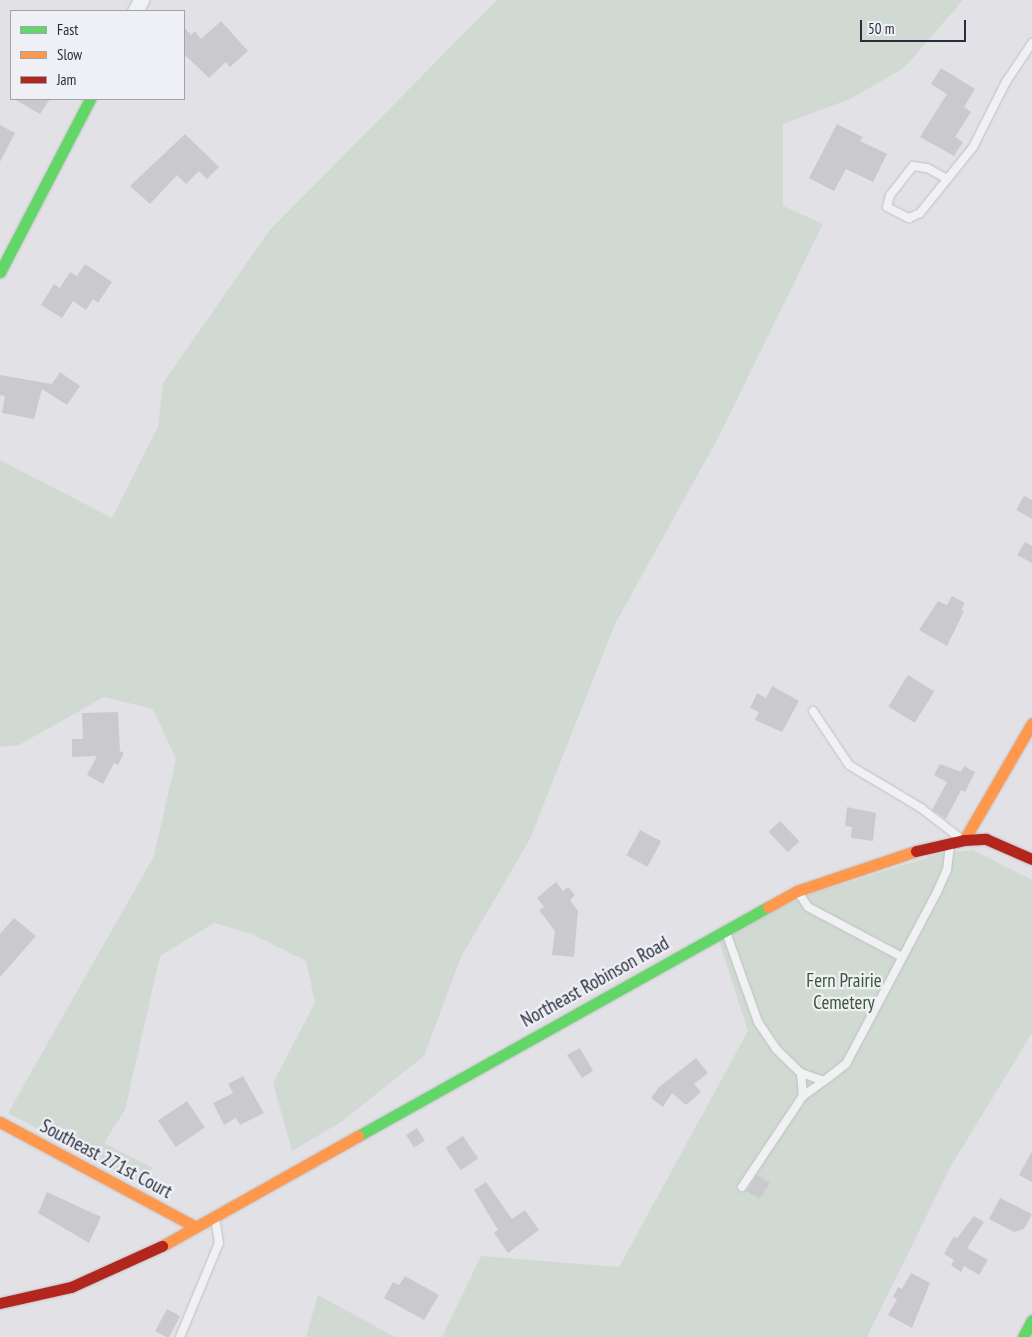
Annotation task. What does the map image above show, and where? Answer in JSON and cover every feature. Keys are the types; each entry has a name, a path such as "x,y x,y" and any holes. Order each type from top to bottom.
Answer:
{"street":[{"path":"0,272 89,100"},
{"path":"964,840 1032,723"},
{"name":"Northeast Robinson Road","path":"0,1302 71,1287 138,1259 725,928 797,891 897,855 964,840 986,839 1032,859"},
{"name":"Southeast 271st Court","path":"0,1122 196,1226"},
{"path":"1023,1337 1032,1320"}],"lane":[{"path":"947,179 927,168 913,166 905,172 890,195 887,207 902,216 915,218 947,179 973,146 1006,82 1032,43"},
{"path":"813,711 849,765 921,808 964,840"},
{"path":"1020,743 1032,747"},
{"path":"742,1187 803,1096 846,1064 947,870 950,843"},
{"path":"797,891 808,907 902,957"},
{"path":"725,928 758,1022 776,1049 801,1073 824,1081"},
{"path":"801,1073 803,1096"},
{"path":"180,1337 219,1243 214,1216"}],"green space":[{"path":"497,0 963,0 904,68 850,99 783,124 783,206 823,224 717,440 615,624 530,839 461,957 424,1056 341,1122 292,1151 273,1083 315,1003 306,961 252,934 214,923 160,956 125,1110 104,1143 153,1168 138,1182 8,1113 154,856 176,759 153,709 104,697 19,745 0,747 0,460 112,518 158,427 163,383 269,231"},
{"name":"Fern Prairie Cemetery","path":"973,850 1032,880 1032,1033 951,1166 867,1337 442,1337 481,1256 619,1267 748,1031 718,938 805,896 942,853"},
{"path":"318,1295 395,1337 306,1337"}],"building":[{"path":"221,21 248,51 230,67 226,62 209,78 185,55 185,28 191,35 195,31 201,39"},
{"path":"941,68 975,89 964,107 971,112 955,137 963,142 954,156 920,137 947,94 931,84"},
{"path":"16,100 49,100 40,114"},
{"path":"837,124 863,137 860,141 887,154 873,182 846,169 834,191 809,178"},
{"path":"0,125 15,133 0,162"},
{"path":"185,134 219,167 207,179 199,171 186,184 177,175 150,204 130,186"},
{"path":"85,264 112,282 98,303 93,299 86,310 73,301 62,318 41,305 54,284 60,288 70,272 77,276"},
{"path":"60,372 80,386 67,405 42,389 34,419 2,413 5,396 0,395 0,375 52,384"},
{"path":"1024,496 1032,500 1032,519 1016,510"},
{"path":"1025,542 1032,546 1032,563 1017,555"},
{"path":"952,596 965,603 961,610 964,611 947,646 919,630 938,601 947,605"},
{"path":"908,675 934,691 915,723 888,706"},
{"path":"772,686 799,701 782,732 755,720 759,712 750,708 757,693 766,698"},
{"path":"118,712 120,751 124,753 118,765 114,763 103,784 87,775 97,756 72,757 72,739 83,739 82,713"},
{"path":"940,764 961,772 964,766 975,772 965,792 961,790 946,819 932,810 947,782 934,775"},
{"path":"847,807 876,813 873,841 851,838 852,827 845,826"},
{"path":"780,821 799,841 788,852 768,832"},
{"path":"640,830 661,841 648,867 626,856"},
{"path":"556,882 563,891 568,887 575,895 570,900 578,911 574,957 552,955 555,931 539,910 544,907 537,898"},
{"path":"14,918 36,936 0,977 0,934"},
{"path":"580,1048 593,1071 582,1078 567,1055"},
{"path":"696,1058 708,1073 694,1084 701,1092 686,1105 672,1093 663,1107 651,1098 659,1087"},
{"path":"243,1076 264,1113 240,1125 236,1118 224,1125 213,1103 233,1093 228,1084"},
{"path":"187,1101 205,1128 176,1147 158,1121"},
{"path":"417,1128 425,1141 414,1148 406,1135"},
{"path":"463,1136 478,1158 461,1170 446,1148"},
{"path":"1032,1151 1032,1182 1019,1175"},
{"path":"757,1175 770,1183 760,1199 747,1191"},
{"path":"486,1182 512,1219 525,1210 539,1230 508,1253 494,1233 498,1230 474,1190"},
{"path":"47,1192 101,1217 89,1243 38,1213"},
{"path":"1000,1198 1032,1214 1024,1229 1014,1232 989,1219"},
{"path":"974,1216 984,1222 967,1248 988,1260 979,1275 964,1266 961,1272 951,1265 954,1260 944,1254 954,1236 957,1238"},
{"path":"911,1273 930,1283 912,1328 888,1315 897,1299 893,1297 898,1287 902,1289"},
{"path":"405,1276 439,1295 424,1320 384,1298 393,1282 399,1285"},
{"path":"167,1309 180,1316 169,1337 155,1331"}],"traffic: fast":[{"path":"0,272 89,100"},
{"path":"358,1136 768,907"},
{"path":"1023,1337 1032,1320"}],"traffic: slow":[{"path":"964,840 1032,723"},
{"path":"768,907 797,891 916,851"},
{"path":"0,1122 196,1227"},
{"path":"162,1246 358,1136"}],"traffic: jam":[{"path":"916,851 964,840 986,839 1032,859"},
{"path":"0,1303 71,1287 162,1246"}]}
